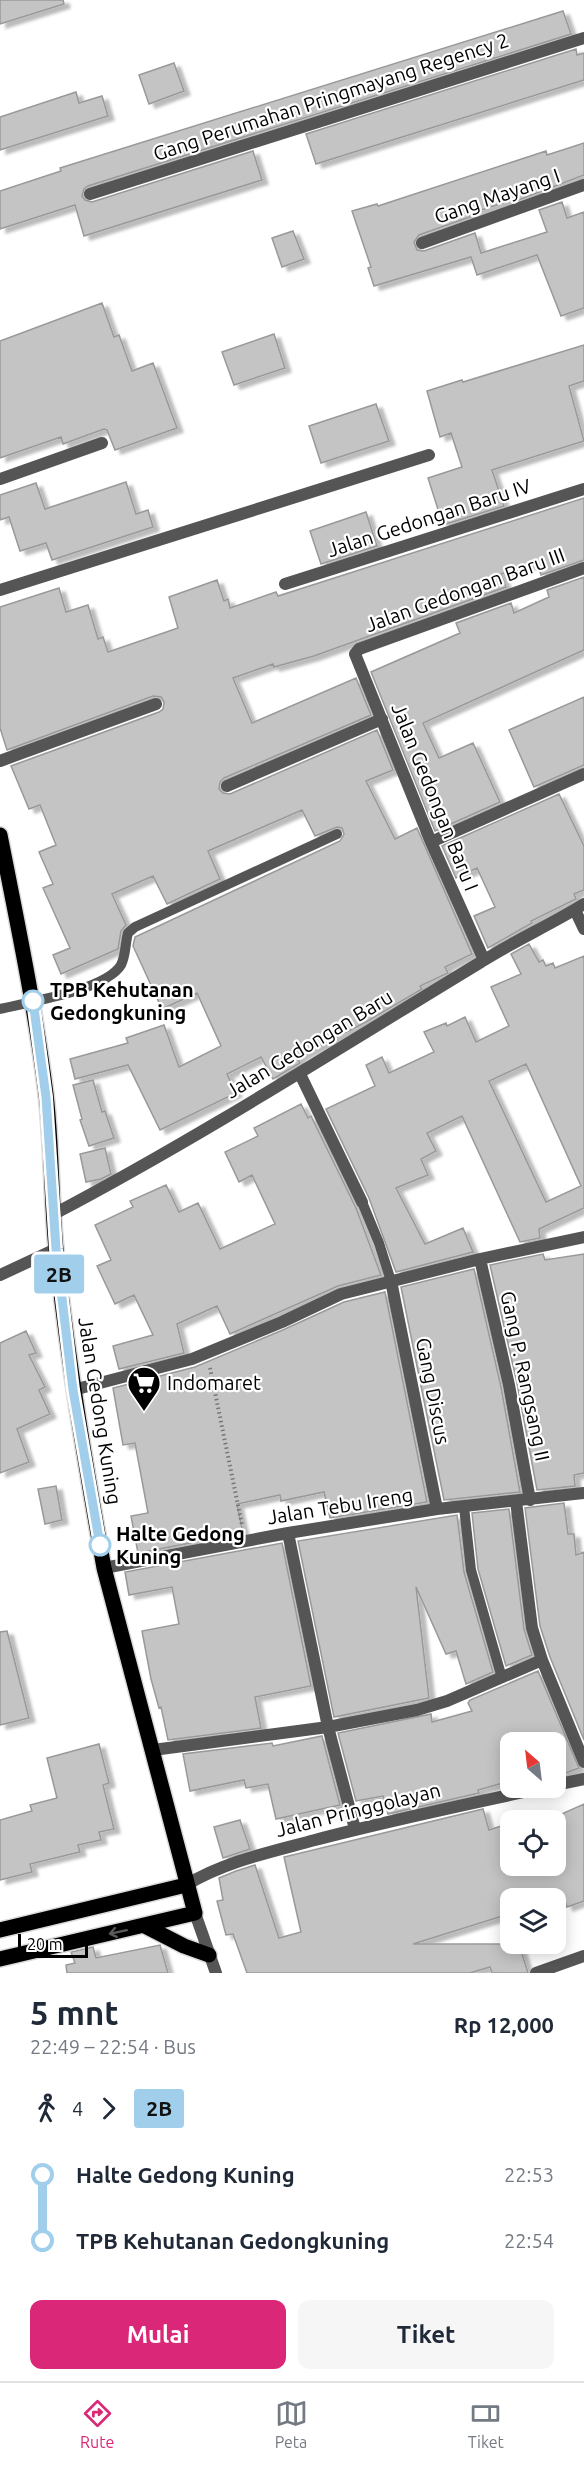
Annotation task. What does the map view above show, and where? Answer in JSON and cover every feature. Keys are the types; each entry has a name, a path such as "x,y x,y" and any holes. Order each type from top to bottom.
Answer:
{"main road":[{"name":"Jalan Gedong Kuning","path":"0,835 33,1001 46,1097 56,1249 73,1390 104,1568 195,1913"},
{"path":"0,1930 186,1885"},
{"path":"0,1959 195,1913"},
{"path":"145,1926 184,1946 210,1955"}],"street":[{"name":"Gang Perumahan Pringmayang Regency 2","path":"90,194 584,38"},
{"name":"Gang Mayang I","path":"422,243 584,185"},
{"path":"0,479 102,443"},
{"path":"0,590 429,454"},
{"name":"Jalan Gedongan Baru IV","path":"285,584 584,489"},
{"name":"Jalan Gedongan Baru III","path":"359,650 584,568"},
{"name":"Jalan Gedongan Baru I","path":"359,650 355,654 356,658 430,842 484,960"},
{"path":"0,761 156,704"},
{"path":"227,786 382,719"},
{"path":"430,842 584,774"},
{"path":"579,907 584,929"},
{"name":"Jalan Gedongan Baru","path":"54,1214 138,1169 300,1074 484,960 579,907"},
{"path":"300,1074 362,1202"},
{"path":"73,1390 159,1369 207,1352 282,1322 329,1298 480,1259 584,1237"},
{"path":"0,1275 56,1249"},
{"name":"Gang P. Rangsang II","path":"480,1259 509,1385 530,1500"},
{"name":"Gang Discus","path":"391,1281 437,1509"},
{"name":"Jalan Tebu Ireng","path":"104,1568 288,1533 437,1509 584,1493"},
{"path":"516,1501 532,1628 542,1660 584,1762"},
{"path":"288,1533 328,1727 355,1829"},
{"path":"153,1750 328,1727 447,1701 542,1660"},
{"path":"566,1783 584,1779"},
{"name":"Jalan Pringgolayan","path":"186,1885 211,1870 355,1829 500,1797"},
{"path":"195,1913 216,1973"},
{"path":"536,1973 584,1956"}],"lane":[{"path":"0,1008 96,985 120,967 125,956 128,933 135,927 337,834"},
{"path":"362,1202 379,1243 391,1281"},
{"path":"464,1507 471,1570 502,1677"}],"path":[{"path":"207,1352 245,1542"}],"building":[{"path":"0,0 63,0 64,4 0,24"},
{"path":"563,11 571,34 88,186 84,189 82,196 85,200 92,202 253,151 262,180 84,236 75,205 0,229 0,191 61,171 60,168"},
{"path":"576,49 577,55 584,53 584,80 316,164 306,134"},
{"path":"174,63 184,91 149,104 139,75"},
{"path":"76,92 79,103 102,96 108,116 0,150 0,117"},
{"path":"584,143 584,175 516,201 515,199 469,214 470,217 419,235 414,242 417,250 424,251 475,233 481,253 547,232 539,210 562,202 567,218 584,212 584,308 561,316 537,255 477,275 471,257 374,286 368,268 371,267 352,211 377,204 378,206 546,151 547,155"},
{"path":"293,231 304,259 282,267 272,238"},
{"path":"102,303 114,337 119,335 132,371 153,363 177,428 115,450 107,430 104,429 63,444 61,437 0,458 0,341"},
{"path":"274,334 285,368 234,385 222,352"},
{"path":"584,345 584,381 569,386 584,441 492,470 504,506 443,525 428,478 462,467 451,433 440,437 427,391"},
{"path":"376,404 389,441 321,463 309,426"},
{"path":"126,482 136,514 148,510 153,527 52,560 46,543 20,551 9,517 0,520 0,495 36,483 45,509"},
{"path":"584,498 584,560 541,575 537,563 501,574 506,587 314,656 274,667 273,664 233,678 252,723 356,678 371,715 224,778 220,782 219,789 223,793 230,794 377,730 393,770 366,781 395,839 417,828 472,954 445,967 448,973 420,986 422,989 366,1022 304,1054 298,1059 300,1063 273,1079 261,1057 227,1074 236,1093 160,1130 128,1065 75,1079 70,1059 128,1043 126,1038 164,1025 179,1067 221,1046 197,993 162,1009 133,946 135,937 340,841 344,834 342,828 337,827 315,836 302,810 208,851 220,879 167,904 153,876 112,894 126,925 121,931 118,949 61,974 53,955 70,948 43,888 53,884 39,852 56,845 40,805 29,809 11,766 159,712 163,709 164,702 161,697 153,696 7,750 0,728 0,607 59,588 66,612 88,605 98,639 103,637 108,652 178,628 169,597 217,580 224,601 228,599 230,608 276,592 278,596"},
{"path":"366,512 377,546 321,564 310,531"},
{"path":"584,577 584,650 423,723 439,758 473,743 500,802 435,831 371,672 460,633 456,623 511,603 514,613 549,597 547,590"},
{"path":"584,697 584,765 534,787 509,730"},
{"path":"559,794 584,846 584,890 574,894 576,899 531,921 532,923 488,948 474,916 495,907 477,868 456,878 442,846"},
{"path":"529,944 539,962 543,960 546,966 553,963 555,968 584,956 584,1208 539,1229 540,1238 520,1242 462,1116 427,1133 436,1151 421,1159 428,1175 396,1188 425,1244 463,1228 473,1252 396,1272 369,1198 326,1109 375,1086 366,1065 382,1057 389,1073 434,1052 424,1032 446,1023 447,1026 465,1017 476,1042 509,1026 491,987 521,974 511,954","holes":["526,1064 581,1186 546,1202 489,1081"]},
{"path":"93,1080 102,1112 105,1111 114,1138 89,1146 80,1120 82,1119 73,1085"},
{"path":"301,1104 308,1118 311,1116 356,1208 381,1275 338,1286 230,1334 217,1306 177,1324 184,1353 119,1369 113,1346 153,1335 134,1295 115,1304 97,1266 111,1260 95,1225 133,1207 130,1201 166,1185 179,1212 198,1203 220,1249 275,1224 252,1175 239,1182 225,1152 258,1136 254,1128"},
{"path":"105,1148 111,1174 86,1182 80,1154"},
{"path":"543,1254 545,1260 584,1254 584,1473 574,1475 575,1486 537,1490 517,1383 490,1265"},
{"path":"474,1269 501,1387 520,1492 444,1500 401,1287"},
{"path":"385,1292 427,1502 330,1518 324,1492 281,1501 280,1495 237,1504 243,1533 138,1553 131,1516 148,1513 135,1443 123,1445 113,1388 195,1367 344,1302"},
{"path":"26,1331 36,1353 29,1355 45,1387 39,1390 50,1414 17,1429 29,1462 0,1473 0,1343"},
{"path":"56,1486 62,1520 45,1524 38,1489"},
{"path":"564,1503 568,1534 574,1534 576,1555 584,1552 584,1740 550,1657 540,1626 525,1508"},
{"path":"509,1509 524,1629 532,1655 506,1666 478,1569 472,1513"},
{"path":"457,1515 464,1572 493,1672 466,1684 456,1651 446,1654 416,1587 429,1698 334,1717 298,1541"},
{"path":"282,1543 311,1686 255,1697 261,1728 168,1740 161,1707 159,1708 151,1679 142,1631 179,1624 172,1587 129,1595 125,1572"},
{"path":"7,1631 29,1718 0,1725 0,1632"},
{"path":"538,1671 564,1732 500,1732 500,1784 478,1790 479,1793 388,1814 383,1796 356,1801 338,1733 431,1714 432,1722 472,1711 468,1703 470,1700"},
{"path":"322,1736 340,1805 276,1819 268,1784 246,1788 244,1780 190,1791 183,1754 272,1743 273,1746"},
{"path":"566,1737 579,1768 566,1773"},
{"path":"99,1744 109,1783 103,1785 114,1829 99,1832 101,1840 78,1845 80,1852 30,1864 32,1872 0,1880 0,1820 32,1811 30,1805 57,1798 47,1758"},
{"path":"584,1804 584,1901 567,1907 566,1888 500,1888 500,1917 413,1944 500,1944 500,1954 522,1954 528,1973 492,1973 490,1967 470,1973 247,1973 233,1934 226,1935 217,1901 223,1900 219,1878 255,1865 279,1938 301,1932 284,1857 483,1809 489,1830 500,1826 500,1876 566,1876 566,1812"},
{"path":"240,1820 250,1849 223,1858 214,1827"},
{"path":"160,1945 168,1973 67,1973 66,1965 75,1963 71,1952 93,1947 96,1958"}],"bus line":[{"name":"2B","path":"33,1001 46,1097 56,1249 73,1390 100,1545"}],"place":[{"name":"TPB Kehutanan Gedongkuning","path":"33,1001"},
{"name":"Indomaret","path":"144,1412"},
{"name":"Halte Gedong Kuning","path":"100,1545"}]}
